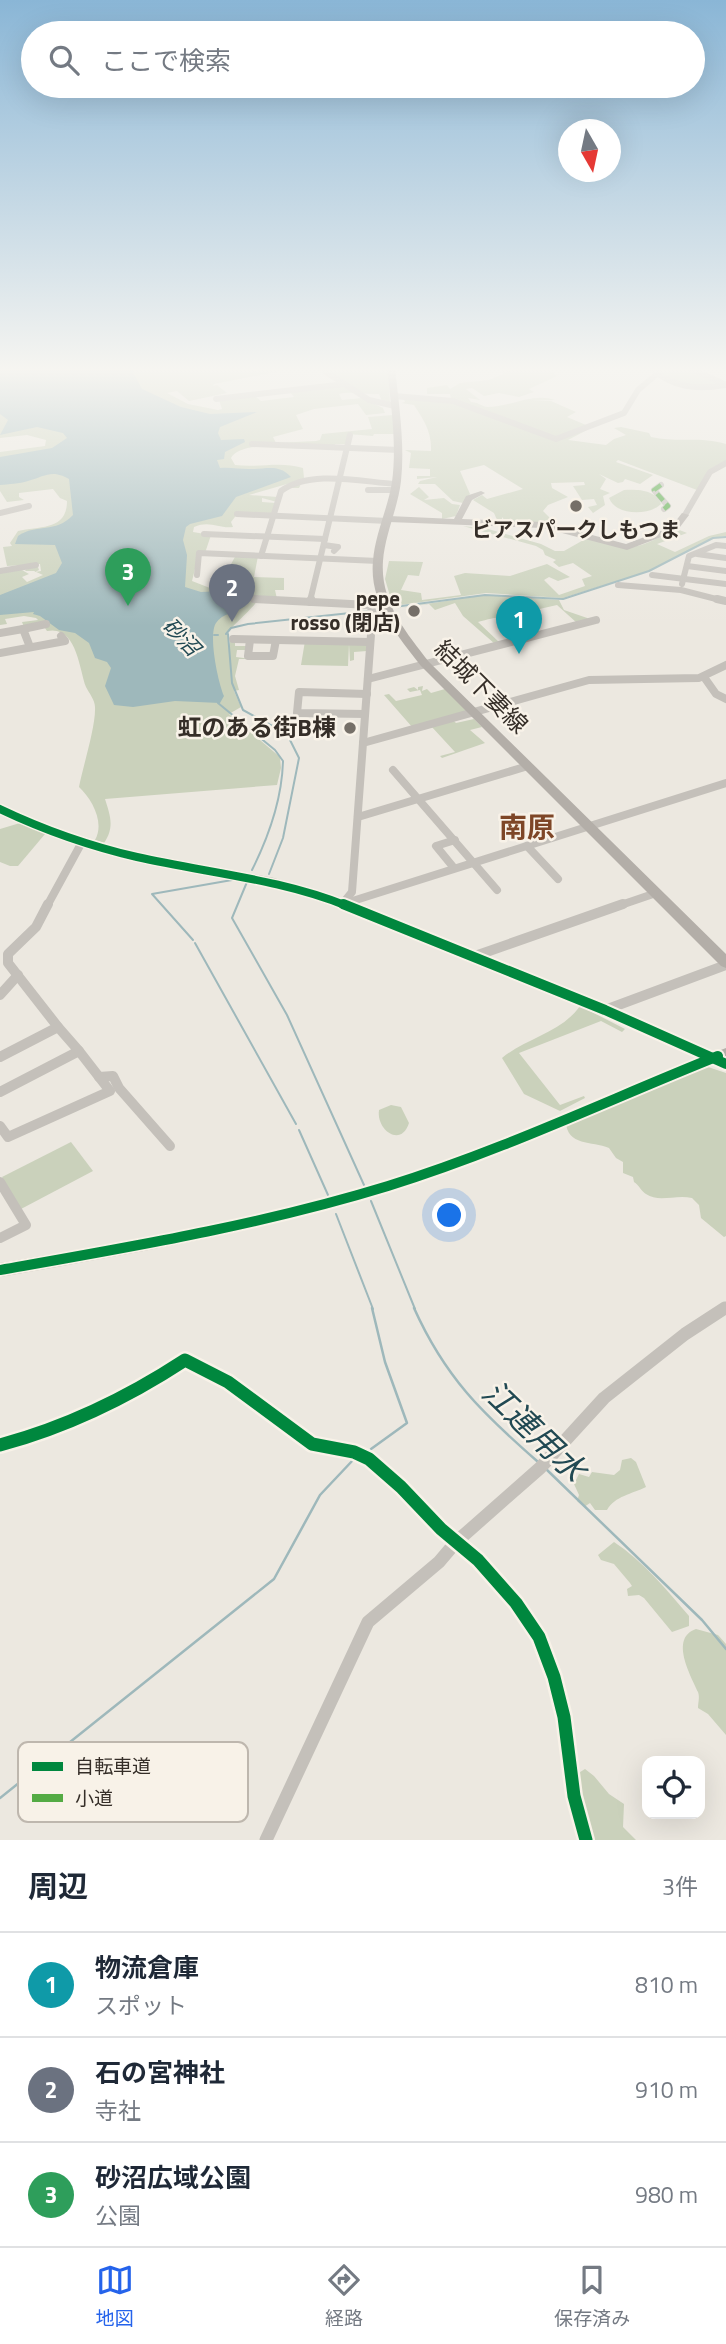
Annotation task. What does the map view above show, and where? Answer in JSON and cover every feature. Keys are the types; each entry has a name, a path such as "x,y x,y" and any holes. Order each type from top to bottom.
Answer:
{"main road":[{"name":"結城下妻線","path":"399,454 389,520 378,561 380,590 388,615 425,664 726,964"}],"street":[{"path":"310,602 345,454"},
{"path":"237,514 550,526 627,547 674,528 685,515 710,472 726,463"},
{"path":"261,556 281,491 286,485 301,480 395,487"},
{"path":"661,485 654,491 668,506 664,509"},
{"path":"368,489 395,487"},
{"path":"457,522 469,498 481,493"},
{"path":"0,513 29,506"},
{"path":"204,534 267,536 325,542 338,547 334,551"},
{"path":"681,590 689,556 716,544 726,546"},
{"path":"197,575 199,553 378,561"},
{"path":"695,554 726,558"},
{"path":"321,560 328,565"},
{"path":"0,571 36,565"},
{"path":"687,566 726,571"},
{"path":"652,575 726,584"},
{"path":"618,585 681,590 726,601"},
{"path":"254,599 370,605 374,616 352,892 343,904"},
{"path":"374,616 388,615"},
{"path":"368,679 596,620"},
{"path":"0,633 46,624"},
{"path":"23,629 30,647"},
{"path":"0,653 65,639"},
{"path":"233,639 370,642"},
{"path":"250,639 248,656 273,656 276,640"},
{"path":"363,743 589,680 650,681 704,677 726,665"},
{"path":"704,677 716,694 726,699"},
{"path":"365,715 297,713 299,692 367,694"},
{"path":"358,817 528,766"},
{"path":"393,770 497,890"},
{"path":"343,904 726,783"},
{"path":"0,809 82,842 138,857 274,882 343,904 722,1058"},
{"path":"454,868 436,846 455,840"},
{"path":"0,1126 8,1137 110,1091 8,962 8,954 36,927 82,842"},
{"path":"527,846 558,879"},
{"path":"475,956 656,893"},
{"path":"606,1010 726,964"},
{"path":"0,996 19,975"},
{"path":"0,1057 58,1027"},
{"path":"0,1093 79,1051"},
{"path":"0,1270 204,1233 383,1188 722,1058"},
{"path":"99,1077 113,1076 119,1088 170,1146"},
{"path":"0,1182 26,1226 0,1238"},
{"path":"266,1840 368,1622 439,1562 456,1542 544,1465 604,1398 685,1334 726,1307"},
{"path":"0,1446 36,1436 106,1408 185,1360 228,1382 312,1444 354,1452 369,1459 478,1560 516,1603 539,1637 555,1677 564,1717 574,1796 586,1840"}],"green space":[{"path":"0,454 235,454 231,458 235,465 303,468 304,478 299,488 290,488 294,482 249,495 278,497 277,502 262,498 262,502 276,503 272,515 238,513 231,522 233,527 205,524 194,527 193,532 211,535 205,553 199,553 192,581 210,588 228,587 230,577 224,577 236,555 258,556 254,577 284,578 284,590 275,590 277,599 258,599 228,632 230,649 230,640 235,642 235,646 247,646 246,650 237,650 236,657 251,659 239,659 235,676 239,690 234,691 241,707 229,714 280,757 281,768 277,785 105,799 110,816 110,832 104,843 95,840 99,826 96,812 79,787 95,704 86,687 75,650 71,641 57,631 24,627 22,622 38,620 36,618 24,616 5,619 7,624 0,625 0,571 20,569 29,574 22,577 27,582 43,575 36,572 41,571 40,564 7,566 3,547 12,546 10,543 18,531 58,522 66,510 67,501 60,498 53,489 19,493 19,497 24,500 7,502 0,491"},
{"path":"411,454 726,454 726,461 712,468 697,490 618,460 616,462 653,475 640,484 625,479 618,483 599,474 606,479 600,489 610,493 603,496 605,505 593,513 588,507 597,505 594,499 582,500 573,486 585,485 584,482 551,483 552,488 568,497 548,505 543,511 551,519 548,524 505,521 502,517 502,521 497,520 494,513 473,500 482,495 487,499 523,489 484,465 460,471 470,494 463,503 453,501 435,484 418,484 420,481 437,477 417,479 417,476 430,476 430,469 409,468"},
{"path":"419,487 429,497 424,500 444,498 452,504 460,505 456,516 442,519 442,513 410,494"},
{"path":"624,490 651,493 661,504 649,511 625,511 613,504 609,498"},
{"path":"463,526 488,529 541,544 555,551 564,551 587,538 633,547 677,529 687,533 657,544 675,552 709,536 726,532 726,536 713,538 649,571 563,598 486,593 393,606 385,579 389,561 423,562 419,576 408,575 401,590 421,593 422,600 461,595 454,576 465,573 510,576 547,564 570,577 558,581 549,577 544,580 559,595 585,586 582,579 592,576 573,563 559,567 553,562 556,560 545,555 543,550 536,546"},
{"path":"28,567 38,567 36,572 25,571"},
{"path":"486,595 559,600 564,610 593,620 577,623 557,605 535,610 532,624 523,627 502,617 478,622 500,643 495,644 463,616 455,603 435,610 429,604 393,609"},
{"path":"305,641 367,642 367,651 354,652 354,660 350,661 349,644 348,666 301,665"},
{"path":"423,686 422,691 427,689 431,693 445,689 469,713 413,728 384,695 389,694 396,701 422,695 420,690 410,692 407,689 414,687 418,690 418,687"},
{"path":"474,719 482,727 470,730 485,743 442,758 440,756 455,752 431,726 453,720 456,723"},
{"path":"20,823 45,834 18,866 10,866 0,862 0,829"},
{"path":"580,1006 625,1029 622,1032 601,1021 519,1053 560,1105 584,1096 585,1098 560,1111 524,1094 502,1058 563,1023"},
{"path":"708,1067 726,1073 724,1237 701,1218 699,1205 692,1198 656,1198 646,1194 634,1182 633,1177 623,1173 623,1162 616,1158 609,1148 576,1139 567,1130 566,1122 619,1098 636,1096 636,1093"},
{"path":"391,1105 401,1107 409,1123 401,1134 390,1133 381,1124 379,1110"},
{"path":"71,1142 93,1171 21,1209 2,1177"},
{"path":"631,1458 636,1462 646,1487 619,1498 607,1510 595,1510 590,1503 584,1507 577,1501 579,1495 574,1484 579,1474 589,1477 592,1472 614,1475 620,1470 622,1460"},
{"path":"614,1542 635,1558 663,1586 689,1616 689,1626 672,1632 644,1598 639,1595 628,1596 627,1589 632,1586 630,1583 614,1564 601,1560 598,1555"},
{"path":"696,1629 718,1635 726,1644 726,1735 708,1714 698,1708 699,1694 687,1667 683,1649 684,1640"},
{"path":"585,1769 609,1794 624,1804 623,1827 636,1840 583,1840 577,1774"}],"water":[{"name":"砂沼","path":"18,454 225,454 224,459 217,460 220,468 271,468 281,470 291,477 236,497 222,516 186,527 183,540 187,555 185,587 201,592 244,590 248,593 245,606 222,617 214,629 215,659 224,696 220,703 175,701 133,707 114,705 105,686 111,668 107,662 95,658 89,643 75,633 59,630 33,614 34,612 0,615 0,595 56,573 62,563 55,545 15,544 18,536 32,530 53,527 73,515 69,479 58,474 48,474 25,482 0,485 0,457"}],"waterway":[{"path":"394,607 485,595 563,599 649,571 713,538 726,537"},
{"path":"226,634 231,628 248,624 369,611"},
{"path":"228,634 232,683 243,710 287,734 299,758 283,838 269,874"},
{"name":"江連用水","path":"218,703 275,750 283,761 274,817 252,870"},
{"path":"193,940 152,894 232,880"},
{"name":"江連用水","path":"247,882 232,918 287,1015 364,1185"},
{"path":"195,943 296,1124"},
{"path":"299,1130 328,1195"},
{"name":"江連用水","path":"371,1201 415,1309"},
{"path":"336,1214 373,1309"},
{"path":"371,1449 407,1423 385,1362 372,1308"},
{"name":"江連用水","path":"414,1308 438,1354 466,1392 537,1461"},
{"path":"70,1742 274,1579 320,1495 353,1460"},
{"name":"江連用水","path":"546,1469 702,1620 726,1649"},
{"path":"0,1798 18,1784"}],"marked path":[{"path":"661,485 654,490 668,506 664,509"}],"cycle path":[{"path":"0,809 82,842 138,857 274,882 332,900 605,1010 726,1064"},
{"path":"0,1270 244,1224 388,1186 513,1141 718,1056"},
{"path":"0,1445 49,1430 96,1411 141,1388 185,1360 228,1382 312,1444 354,1452 369,1459 401,1487 441,1529 478,1560 516,1603 539,1637 554,1677 564,1717 574,1796 586,1840"}],"place":[{"name":"ビアスパークしもつま","path":"576,506"},
{"name":"砂沼広域公園","path":"128,606"},
{"name":"pepe rosso (閉店)","path":"414,611"},
{"name":"石の宮神社","path":"232,622"},
{"name":"物流倉庫","path":"519,654"},
{"name":"虹のある街B棟","path":"350,728"}],"district":[{"name":"南原","path":"527,827"}]}
